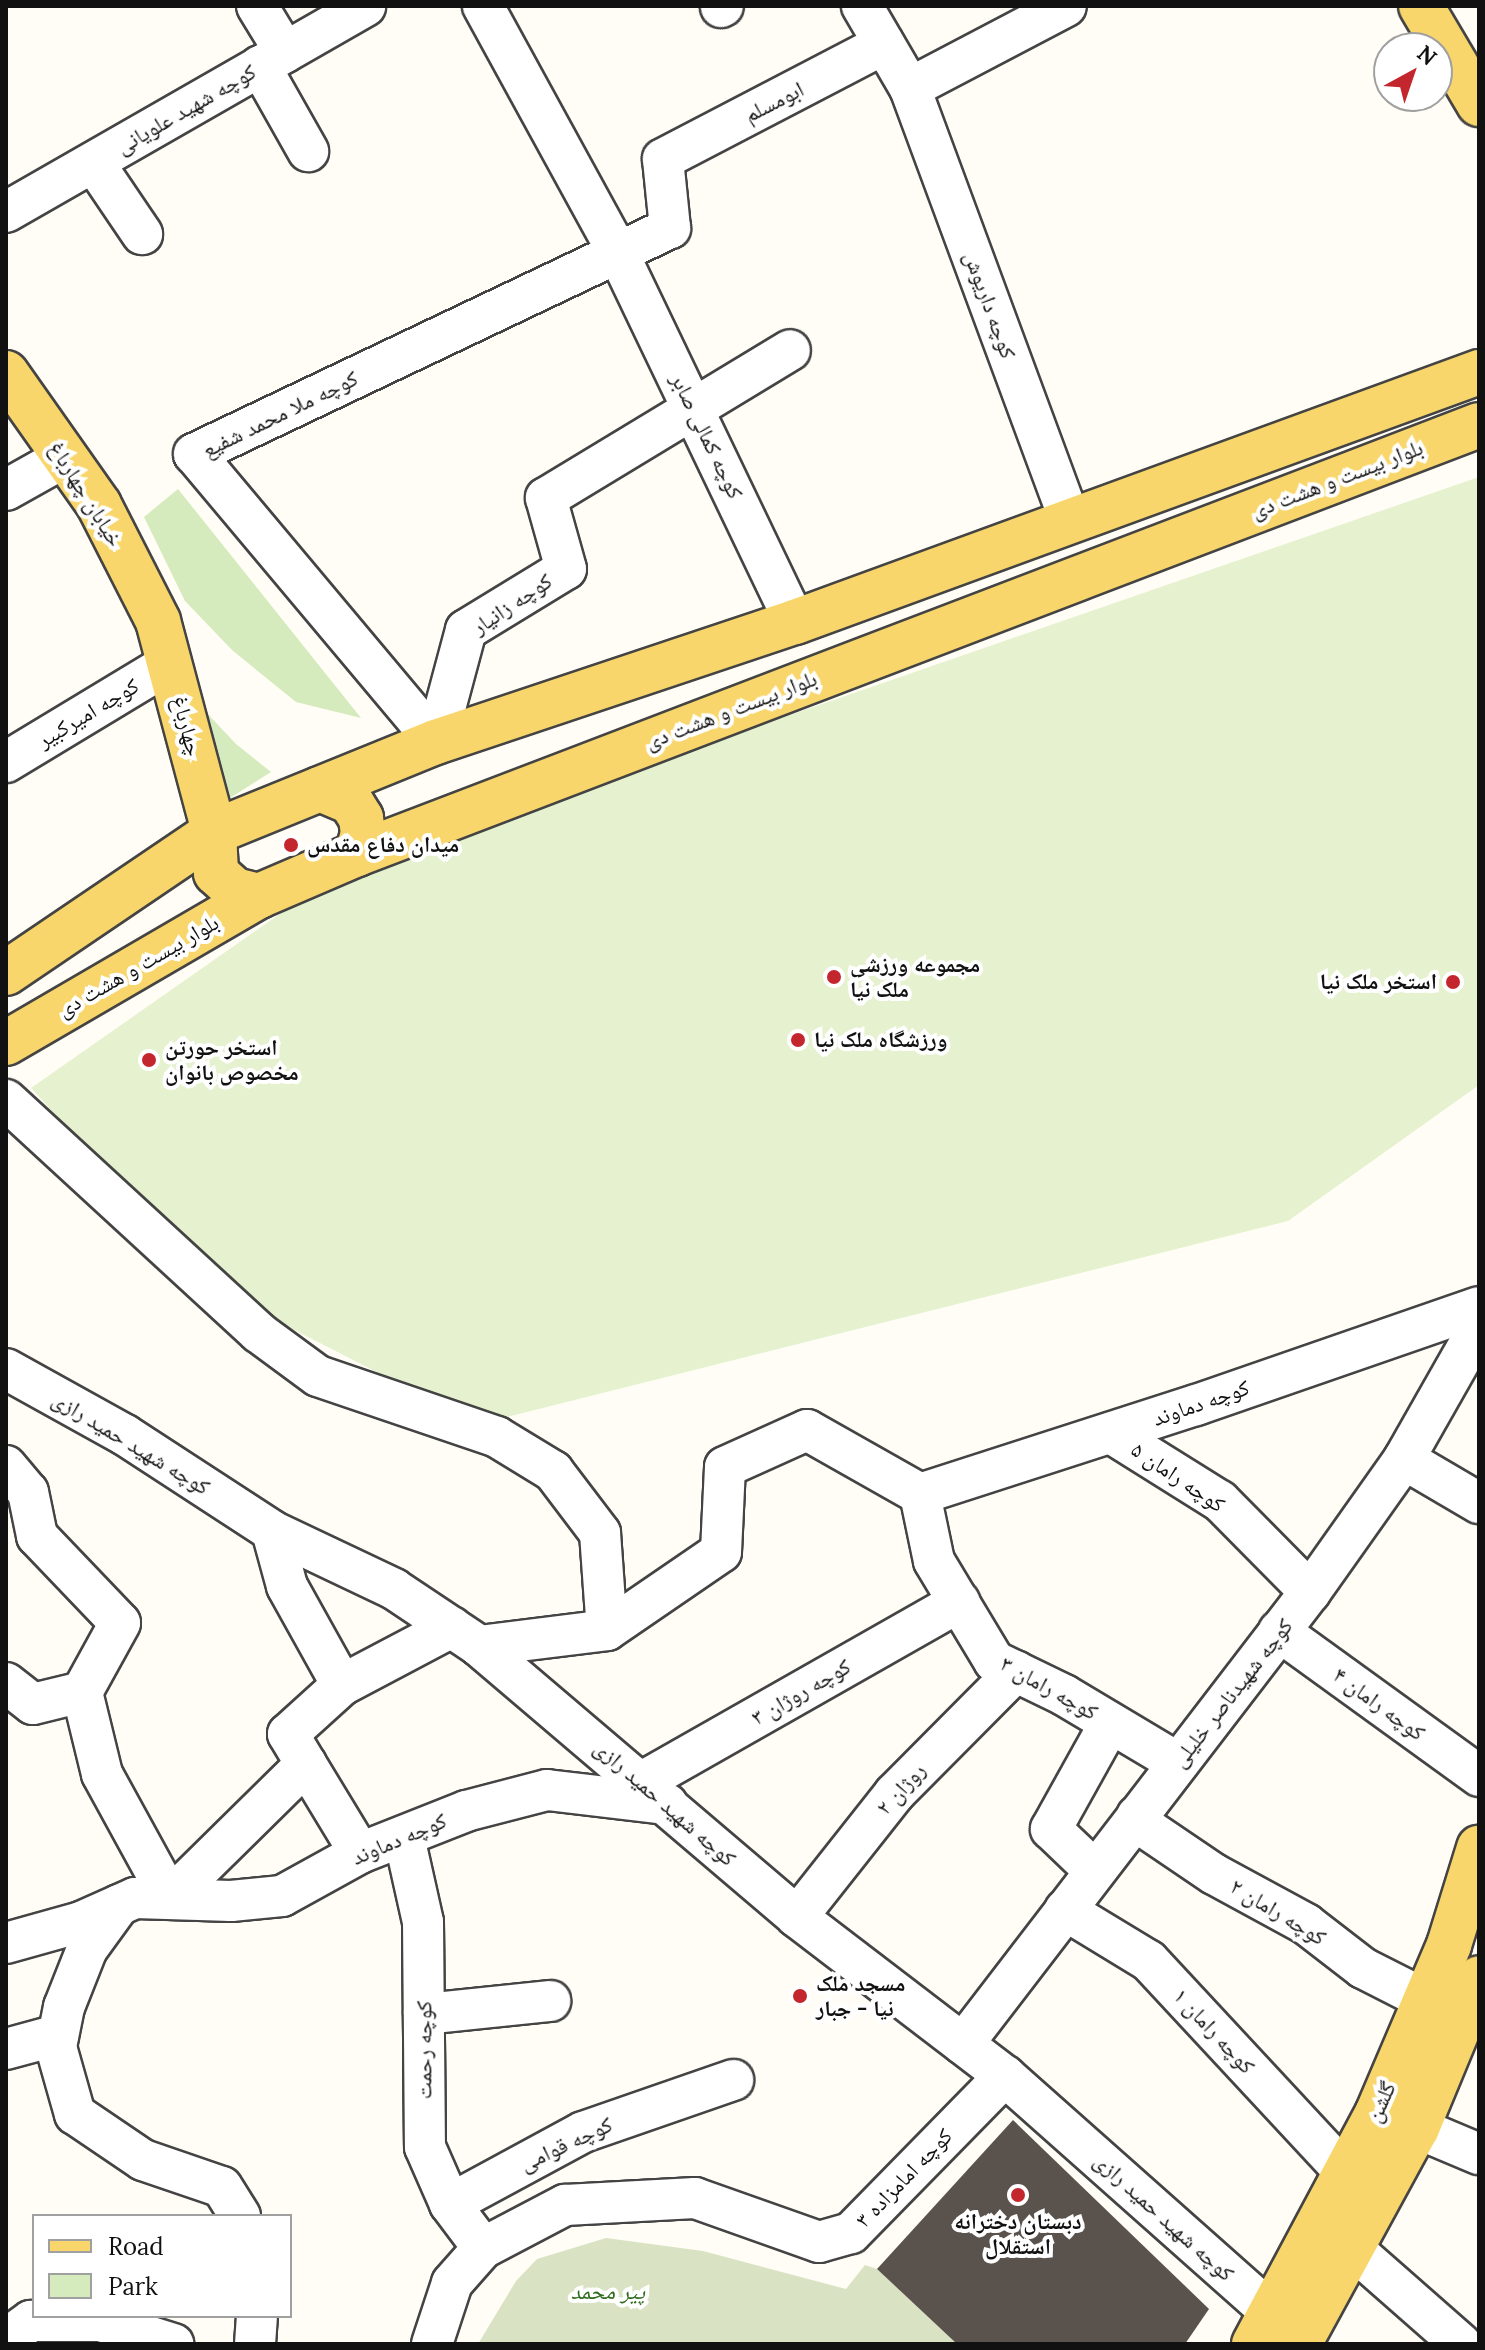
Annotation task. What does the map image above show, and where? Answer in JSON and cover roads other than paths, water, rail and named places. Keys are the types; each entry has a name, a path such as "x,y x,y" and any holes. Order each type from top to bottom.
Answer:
{"main road":[{"path":"1421,6 1479,104"},
{"path":"6,973 214,832 436,742 795,622 1479,372"},
{"name":"خیابان چهارباغ","path":"6,373 99,505 158,621"},
{"name":"بلوار بیست و هشت دی","path":"6,1043 259,896 357,854 1479,425"},
{"name":"چهارباغ","path":"158,621 214,832 216,873 235,890 259,896"},
{"path":"795,622 791,639 795,656 807,669 824,674"},
{"path":"320,789 351,802 361,818 363,834 357,854"},
{"path":"55,942 88,994"},
{"name":"گلشن","path":"1282,2334 1346,2173 1377,2114 1449,1945 1479,1848"},
{"name":"گلشن","path":"1282,2334 1354,2250 1417,2128 1476,1995"}],"street":[{"path":"257,6 272,59 308,151"},
{"name":"کوچه شهید علویانی","path":"6,212 365,6"},
{"name":"کوچه کمالی صابر","path":"483,6 617,251 795,622"},
{"name":"کوچه داریوش","path":"862,6 910,88 1070,521"},
{"path":"910,88 1066,6"},
{"name":"ابومسلم","path":"617,251 670,228 663,159 884,44"},
{"path":"94,163 142,234"},
{"name":"کوچه ملا محمد شفیع","path":"436,742 194,454 617,251"},
{"path":"694,409 790,350"},
{"name":"کوچه زانیار","path":"436,742 466,630 566,569 546,498 694,409"},
{"path":"6,490 65,457"},
{"name":"کوچه امیرکبیر","path":"6,762 170,663"},
{"path":"6,1100 258,1332 318,1376 497,1437 553,1471 600,1533 607,1630"},
{"name":"کوچه دماوند","path":"920,1494 1111,1433 1479,1307"},
{"name":"کوچه شهیدناصر خلیلی","path":"963,2044 1310,1592 1404,1459 1479,1327"},
{"name":"کوچه شهید حمید رازی","path":"10,1379 125,1435 272,1531 394,1589 465,1637 655,1793 797,1917 1005,2076 1282,2334"},
{"path":"360,1853 288,1734 342,1685 465,1637 607,1630 721,1552 725,1467 807,1430 920,1494"},
{"name":"کوچه رامان ۵","path":"1111,1433 1220,1501 1310,1592"},
{"path":"1404,1459 1479,1503"},
{"path":"6,1466 28,1492 37,1536 120,1623 82,1692 102,1774 141,1901"},
{"name":"کوچه رامان ۳","path":"920,1494 934,1561 994,1661 1178,1763"},
{"path":"272,1531 287,1586 342,1685"},
{"name":"کوچه روژان ۳","path":"655,1793 959,1602"},
{"name":"کوچه رامان ۴","path":"1279,1631 1479,1776"},
{"name":"روژان ۲","path":"797,1917 894,1794 1016,1671"},
{"path":"6,1683 33,1704 82,1692"},
{"path":"1095,1871 1051,1829 1110,1723"},
{"path":"239,2214 222,2187 143,2160 75,2114 56,2047 64,2007 87,1949 306,1764"},
{"name":"کوچه دماوند","path":"141,1901 231,1901 282,1896 360,1853 466,1811 547,1790 655,1793"},
{"name":"کوچه رامان ۲","path":"1137,1816 1143,1826 1214,1874 1306,1924 1363,1968 1426,2000"},
{"name":"کوچه رحمت","path":"404,1837 423,1922 425,2147 450,2204 483,2248"},
{"path":"6,1943 141,1901"},
{"name":"کوچه رامان ۱","path":"1065,1910 1149,1961 1346,2173"},
{"path":"424,2014 550,2001"},
{"path":"6,2049 58,2035"},
{"name":"کوچه امامزاده ۳","path":"432,2344 452,2283 483,2248 565,2205 695,2198 819,2242 851,2233 1005,2076"},
{"name":"کوچه قوامی","path":"450,2204 583,2132 733,2080"},
{"path":"1417,2128 1479,2154"},
{"path":"1354,2250 1461,2344"},
{"path":"255,2344 257,2318"},
{"path":"7,2335 31,2321 100,2321 173,2344"}],"place":[{"name":"میدان دفاع مقدس","path":"291,845"},
{"name":"مجموعه ورزشی ملک نیا","path":"834,977"},
{"name":"استخر ملک نیا","path":"1453,982"},
{"name":"ورزشگاه ملک نیا","path":"798,1040"},
{"name":"استخر حورتن مخصوص بانوان","path":"149,1060"},
{"name":"مسجد ملک نیا - جبار","path":"800,1996"},
{"name":"دبستان دخترانه استقلال","path":"1018,2195"}],"park label":[{"name":"پیر محمد","path":"608,2292"}]}
